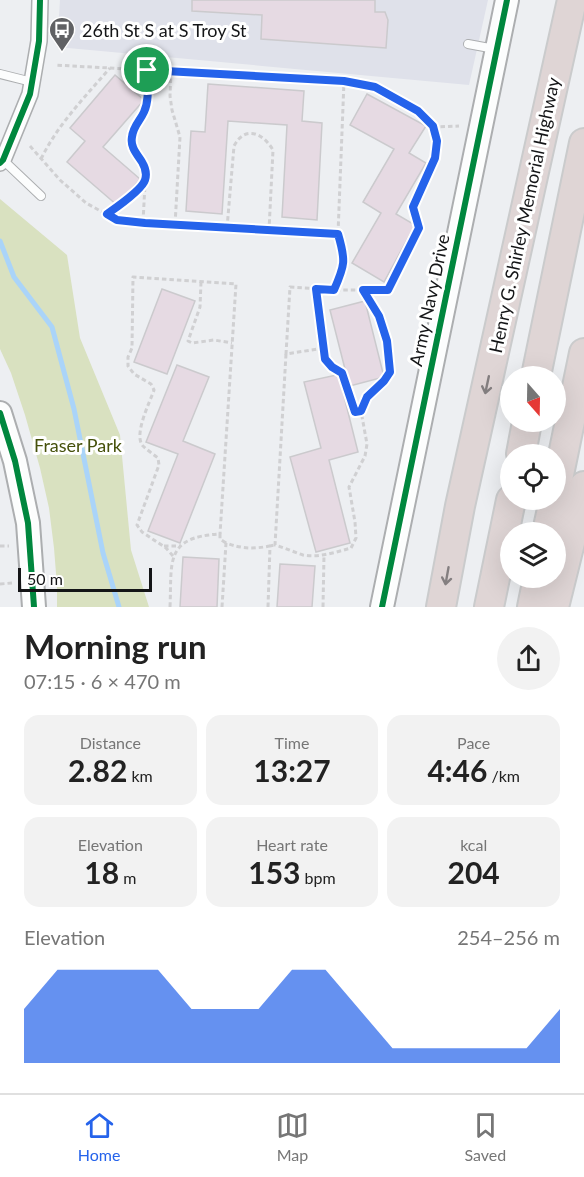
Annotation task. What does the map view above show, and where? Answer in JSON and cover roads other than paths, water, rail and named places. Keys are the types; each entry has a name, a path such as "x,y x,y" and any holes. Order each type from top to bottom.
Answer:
{"highway":[{"path":"553,82 562,0"},
{"name":"Henry G. Shirley Memorial Highway","path":"441,607 460,506 572,0"},
{"path":"539,366 584,143"},
{"path":"565,444 584,353"},
{"path":"554,607 584,486"},
{"path":"489,607 509,510"},
{"path":"532,607 536,588"}],"street":[{"path":"2,161 30,94 39,41 40,0"},
{"name":"Army Navy Drive","path":"382,607 507,0"},
{"path":"0,413 15,461 28,523 34,607"}],"lane":[{"path":"468,44 496,49"},
{"path":"0,74 32,82"},
{"path":"2,161 41,196"}],"waterway":[{"path":"0,241 14,277 52,327 74,409 103,553 119,607"}],"place":[{"name":"26th St S at S Troy St","path":"62,53"}],"park label":[{"name":"Fraser Park","path":"78,445"}]}
